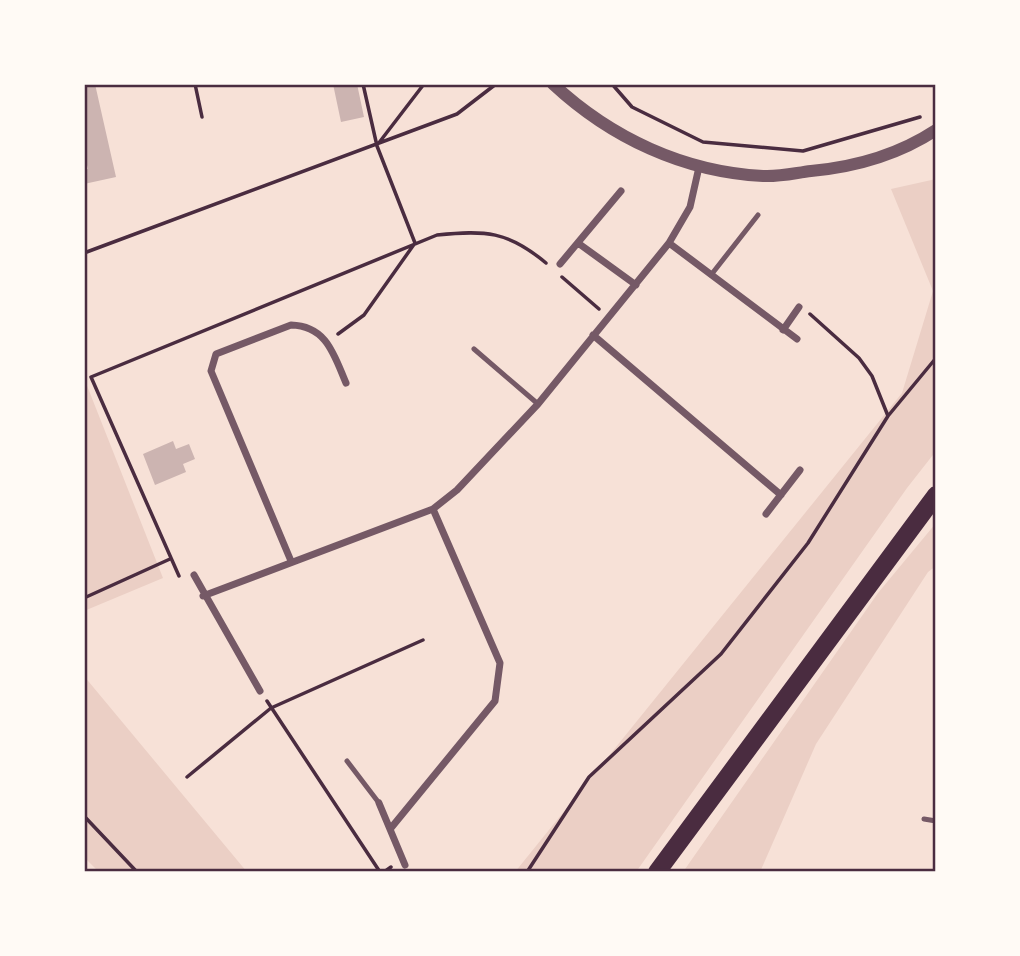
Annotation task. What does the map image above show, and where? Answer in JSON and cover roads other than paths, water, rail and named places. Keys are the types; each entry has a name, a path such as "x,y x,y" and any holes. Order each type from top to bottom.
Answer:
{"main road":[{"path":"657,872 936,495"}],"street":[{"path":"553,84 586,112 640,145 699,167 765,176 838,169 881,158 936,130"},
{"path":"203,596 433,509 457,490 538,404 668,243 690,207 699,167"},
{"path":"560,264 621,191"},
{"path":"578,243 636,285"},
{"path":"668,243 797,339"},
{"path":"783,330 799,307"},
{"path":"292,562 211,371 215,354 291,325 310,328 328,341 346,383"},
{"path":"593,335 781,495"},
{"path":"766,514 800,470"},
{"path":"391,828 495,701 500,663 433,509"},
{"path":"194,575 203,596 260,691"},
{"path":"379,803 405,865"}],"lane":[{"path":"711,275 758,215"},
{"path":"474,349 538,404"},
{"path":"347,761 379,803"},
{"path":"925,819 936,821"}]}
